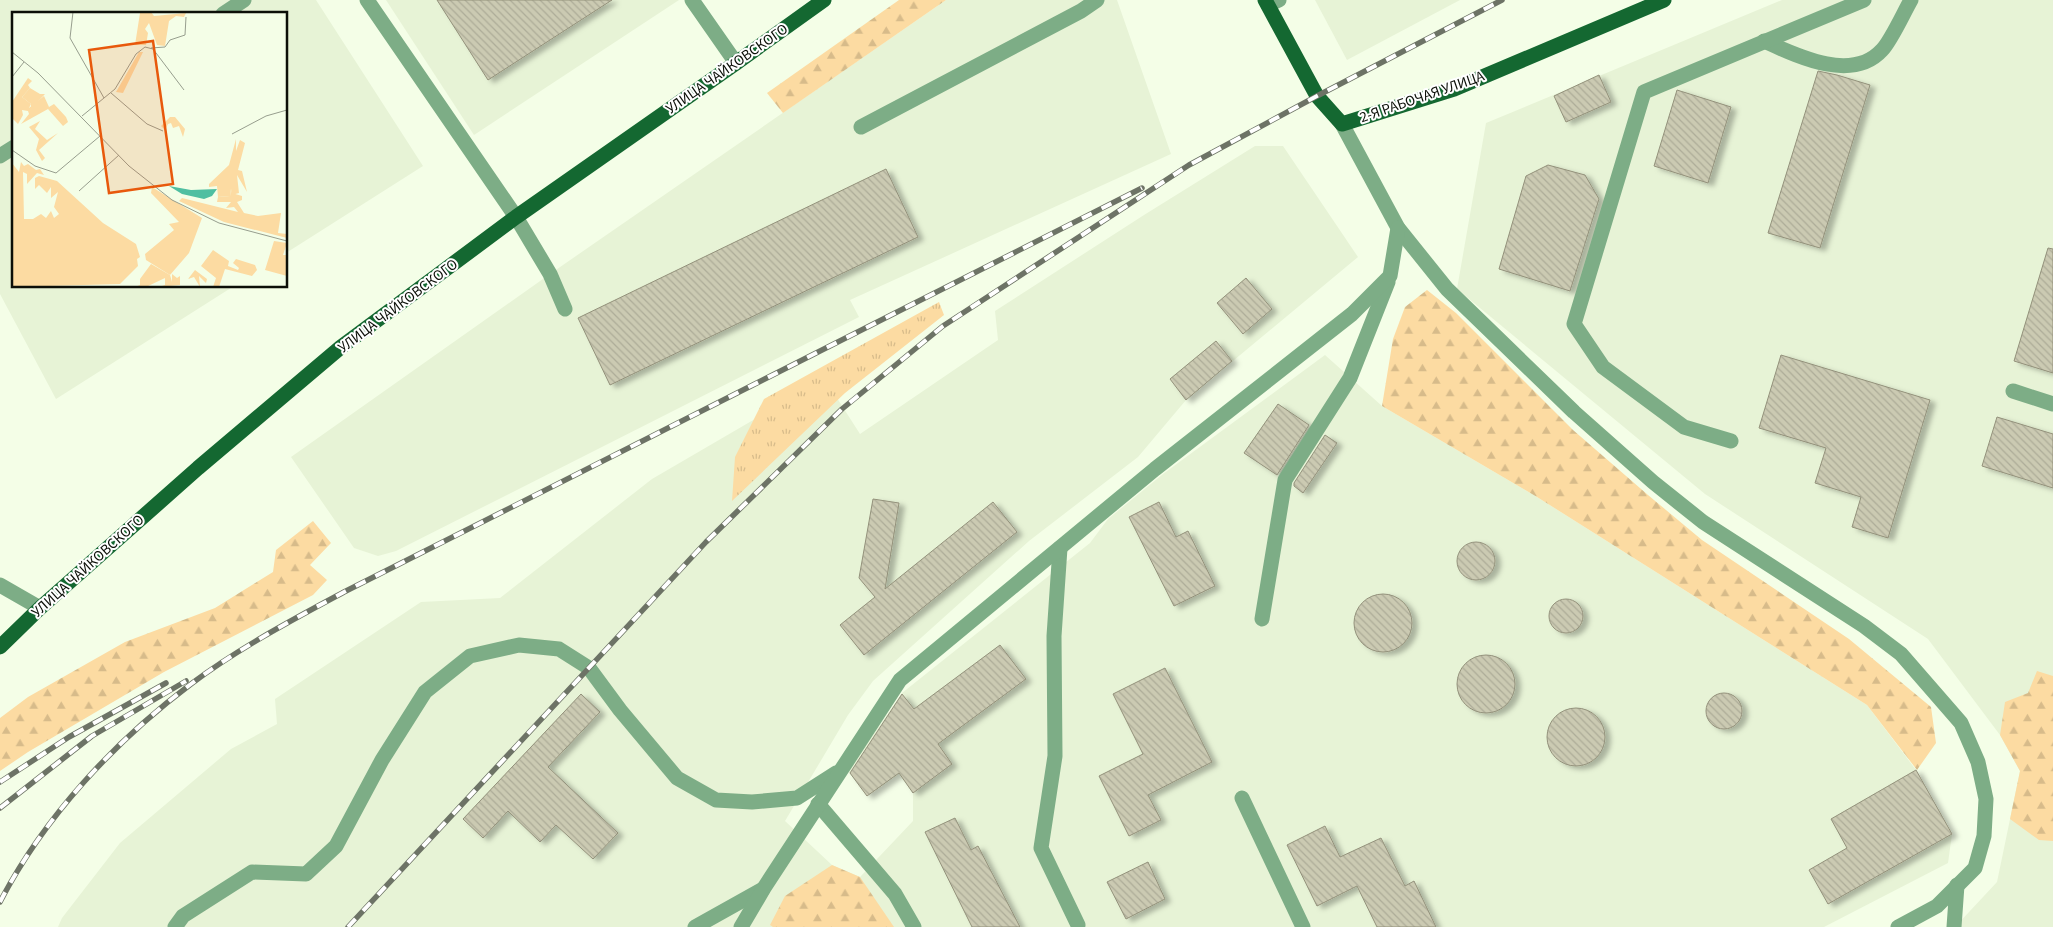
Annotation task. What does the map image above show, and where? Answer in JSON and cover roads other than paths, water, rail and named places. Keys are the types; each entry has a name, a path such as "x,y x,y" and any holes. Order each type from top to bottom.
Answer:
{"main road":[{"name":"2-Я РАБОЧАЯ УЛИЦА","path":"1271,2 1317,96 1342,124 1454,89 1664,0"},
{"name":"УЛИЦА ЧАЙКОВСКОГО","path":"0,647 40,608 198,468 341,347 516,217 736,63 820,1"}],"street":[{"path":"226,12 244,0"},
{"path":"367,0 516,217 550,274 565,309"},
{"path":"692,0 736,63"},
{"path":"861,127 1081,11 1097,0"},
{"path":"1731,441 1684,428 1603,367 1574,324 1644,92 1864,0"},
{"path":"1764,42 1808,61 1844,66 1863,63 1883,50 1911,0"},
{"path":"1342,124 1398,228 1447,289 1595,431 1703,522 1864,626 1901,654 1961,723 1978,762 1986,799 1984,836 1975,868 1936,906 1898,927"},
{"path":"0,156 12,148"},
{"path":"1262,619 1285,480 1350,378 1390,276 1398,228"},
{"path":"741,927 818,804 900,680 1155,469 1352,314 1390,276"},
{"path":"2013,391 2053,404"},
{"path":"1060,548 1054,636 1055,756 1041,848 1078,925"},
{"path":"0,585 40,608"},
{"path":"175,927 183,916 252,872 306,874 336,846 382,760 425,692 470,656 511,646 559,649 589,668 620,710 677,778 716,800 752,802 797,798 841,770"},
{"path":"1242,798 1303,927"},
{"path":"818,804 895,894 914,927"},
{"path":"1954,927 1957,885"},
{"path":"695,927 764,888"}],"railway":[{"path":"348,927 706,542 842,409 943,326 1189,165 1502,0"},
{"path":"0,902 38,840 84,782 109,756 163,706 209,671 247,646 344,592 1142,188"},
{"path":"0,808 92,736 186,681"},
{"path":"0,782 69,737 166,683"}]}
